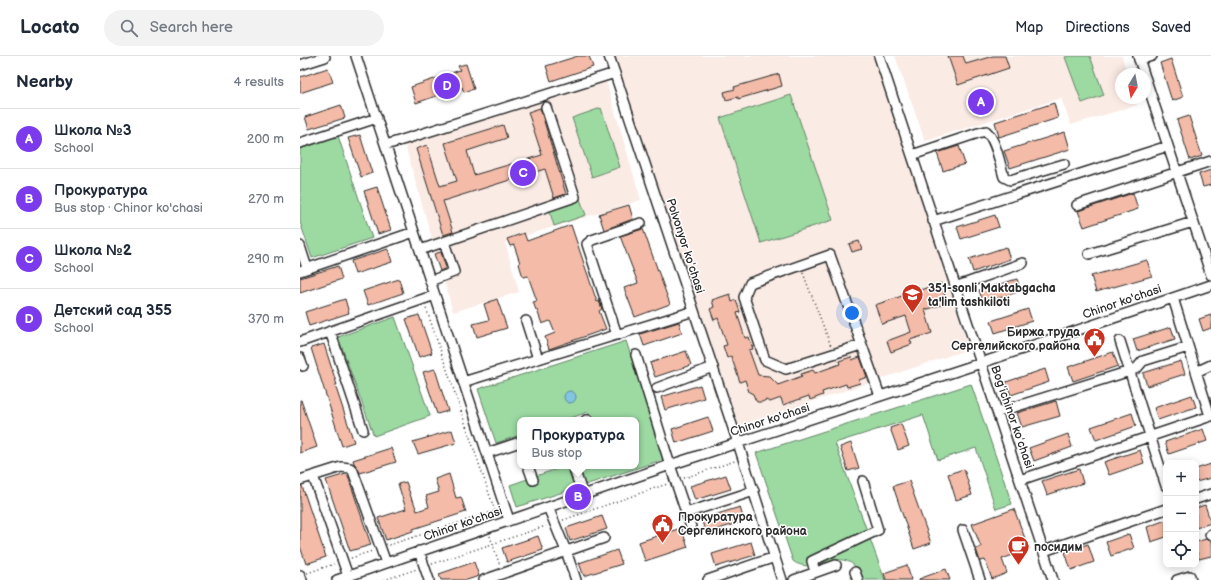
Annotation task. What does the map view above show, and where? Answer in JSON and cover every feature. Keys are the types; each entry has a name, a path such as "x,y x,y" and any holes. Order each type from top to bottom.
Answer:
{"street":[{"path":"300,65 325,56"},
{"path":"356,56 509,520"},
{"name":"Polvonyor koʻchasi","path":"609,56 754,491 782,580"},
{"name":"Bogʻichinor koʻchasi","path":"879,56 1053,580"},
{"path":"1142,68 1138,58 1152,56"},
{"path":"386,145 615,73"},
{"path":"1151,95 1211,275"},
{"path":"420,250 575,197 546,107"},
{"path":"300,143 377,118"},
{"path":"912,155 986,131 994,143 1004,177 1010,180 1064,164"},
{"path":"933,221 1168,146"},
{"path":"1077,205 1211,161"},
{"path":"1090,254 1194,222"},
{"path":"617,335 587,244 592,240 640,224"},
{"path":"300,246 304,269 414,232"},
{"path":"430,281 454,272 444,242"},
{"path":"862,345 786,369 765,360 744,297 750,283 830,255 862,345 880,396"},
{"path":"956,287 1023,263"},
{"name":"Chinor ko'chasi","path":"337,580 670,465 1211,285"},
{"path":"300,342 435,295"},
{"path":"1020,480 1211,416 1173,298"},
{"path":"463,382 694,311"},
{"path":"526,321 538,359"},
{"path":"330,331 364,430"},
{"path":"1120,341 1163,476"},
{"path":"998,412 1130,371 1137,368 1143,361 1188,347"},
{"path":"636,355 691,527"},
{"path":"1196,372 1211,365"},
{"path":"656,388 713,367"},
{"path":"487,453 517,443"},
{"path":"300,480 341,467 350,468 353,471 386,563"},
{"path":"529,469 533,480"},
{"path":"574,469 583,495"},
{"path":"313,476 348,576"},
{"path":"815,572 812,561 878,530 863,481"},
{"path":"686,513 754,491"},
{"path":"1199,498 1211,494"},
{"path":"548,507 576,580"},
{"path":"1044,551 1163,510"},
{"path":"963,530 980,580"},
{"path":"484,580 503,577 566,551 604,538"},
{"path":"419,551 429,580"},
{"path":"708,580 775,557"},
{"path":"794,580 836,565"},
{"path":"300,575 302,580"},
{"path":"1177,580 1190,576 1191,580"}],"path":[{"path":"800,266 834,354"},
{"path":"300,575 495,511 423,299"},
{"path":"384,580 493,545 743,458"},
{"path":"487,528 503,577"}],"shaded area":[{"path":"614,56 874,56 969,349 739,426"},
{"path":"895,56 1122,56 1125,68 1115,68 1115,104 1137,105 1071,125 1061,98 925,141"},
{"path":"606,81 641,200 505,242 519,292 453,312 405,145"}],"green space":[{"path":"1090,56 1104,95 1082,103 1065,57"},
{"path":"791,95 833,220 761,243 720,118"},
{"path":"601,108 620,167 592,177 572,118"},
{"path":"338,136 372,238 312,258 300,222 300,149"},
{"path":"580,199 586,215 554,226 549,209"},
{"path":"395,317 430,416 374,436 338,337"},
{"path":"626,341 665,459 639,467 639,417 590,417 588,412 574,417 517,417 517,436 496,443 478,389"},
{"path":"971,384 1012,504 996,509 976,448 938,460 923,415 835,443 885,580 863,580 856,568 848,561 830,561 811,566 802,565 793,561 756,453"},
{"path":"556,469 634,469 517,507 510,485"}],"water":[{"path":"570,391 574,393 576,397 574,401 570,403 566,401 564,397 566,393"}],"building":[{"path":"578,56 589,56 593,67 551,81 546,66"},
{"path":"948,56 963,56 966,64 993,56 1005,56 1009,68 958,85"},
{"path":"1171,59 1183,97 1172,101 1160,63"},
{"path":"466,64 474,89 464,92 462,87 416,103 411,87 460,70 458,66"},
{"path":"328,68 333,82 300,93 300,77"},
{"path":"779,74 782,86 738,99 738,97 726,100 724,92 735,89 734,87"},
{"path":"1054,103 1058,118 999,137 995,122"},
{"path":"341,105 345,118 309,129 305,117"},
{"path":"540,108 566,194 554,198 545,169 443,201 453,232 443,235 416,149 427,145 440,186 457,181 445,143 503,125 507,138 467,151 474,175 542,155 528,112"},
{"path":"1189,116 1202,156 1190,160 1177,120"},
{"path":"1065,132 1070,149 1010,168 1004,151"},
{"path":"360,135 372,173 361,177 348,138"},
{"path":"959,146 965,164 943,171 937,153"},
{"path":"1211,170 1211,185 1203,187 1199,174"},
{"path":"377,187 391,230 378,234 364,191"},
{"path":"1133,193 1138,209 1084,227 1078,211"},
{"path":"629,205 633,219 604,230 599,214"},
{"path":"995,215 999,227 961,239 957,227"},
{"path":"571,225 597,302 599,301 602,309 599,311 606,329 549,349 545,337 555,333 550,321 542,324 533,302 537,301 528,276 523,277 514,245 510,246 507,239 524,233 527,241"},
{"path":"643,229 670,304 635,317 624,288 638,283 620,236"},
{"path":"859,241 862,249 852,252 849,244"},
{"path":"1006,247 1010,259 973,272 969,259"},
{"path":"388,249 392,262 355,274 351,261"},
{"path":"441,252 446,268 440,271 434,254"},
{"path":"1147,260 1152,276 1096,292 1091,276"},
{"path":"338,266 342,279 300,293 300,278"},
{"path":"399,279 403,293 368,305 363,291"},
{"path":"1017,279 1021,291 983,303 979,290"},
{"path":"941,283 947,303 925,310 932,333 910,340 912,344 891,352 887,341 911,332 906,316 882,324 875,305"},
{"path":"730,294 732,302 736,300 740,312 737,313 745,338 749,337 753,349 749,350 758,375 769,376 778,385 802,376 801,374 813,370 815,373 840,364 839,361 851,357 852,360 860,357 867,377 859,380 860,383 847,387 846,384 822,392 823,395 810,400 809,396 783,405 781,398 770,402 766,400 757,402 753,394 749,392 745,380 740,382 731,356 727,358 723,346 727,345 718,318 714,320 710,309 714,307 712,300"},
{"path":"345,299 349,313 309,326 305,312"},
{"path":"497,299 507,328 477,337 473,324 489,320 484,304"},
{"path":"1028,309 1032,321 995,333 991,321"},
{"path":"419,315 432,353 419,357 406,319"},
{"path":"1211,315 1211,328 1203,331 1199,319"},
{"path":"679,322 682,333 644,346 640,334"},
{"path":"1171,327 1175,339 1137,351 1133,339"},
{"path":"324,344 337,385 335,385 354,442 342,446 311,348"},
{"path":"686,351 691,365 655,377 650,363"},
{"path":"1113,352 1118,366 1073,381 1068,367"},
{"path":"1181,361 1185,374 1147,386 1143,373"},
{"path":"435,369 448,411 437,414 423,372"},
{"path":"1045,369 1049,382 1011,395 1006,382"},
{"path":"700,385 704,398 665,410 661,397"},
{"path":"1192,395 1196,407 1158,420 1154,408"},
{"path":"300,400 317,447 300,453"},
{"path":"1056,401 1060,416 1022,427 1017,413"},
{"path":"1132,413 1136,426 1096,440 1091,427"},
{"path":"708,417 713,431 676,443 672,429"},
{"path":"901,424 909,446 898,450 890,428"},
{"path":"1203,429 1207,441 1169,454 1165,442"},
{"path":"452,430 456,443 418,454 413,442"},
{"path":"1068,434 1072,447 1034,461 1029,448"},
{"path":"851,443 859,468 848,471 840,447"},
{"path":"391,448 396,462 360,473 354,463 353,460"},
{"path":"1140,450 1144,463 1109,475 1104,462"},
{"path":"1211,464 1211,478 1199,481 1199,468"},
{"path":"964,469 972,495 956,500 948,474"},
{"path":"1079,469 1083,483 1047,495 1042,481"},
{"path":"346,474 348,476 371,545 350,551 326,480"},
{"path":"449,474 456,498 461,497 466,512 413,529 413,531 386,540 378,518 406,509 398,484 406,482 417,511 429,507 426,496 439,492 435,479"},
{"path":"726,475 731,489 695,500 690,486"},
{"path":"909,481 931,543 914,549 893,486"},
{"path":"300,486 302,486 326,557 306,564 300,546"},
{"path":"1205,505 1211,523 1199,527 1199,507"},
{"path":"740,507 744,521 706,533 701,519"},
{"path":"1014,509 1029,549 1002,559 1007,573 992,579 985,560 980,561 976,549 981,547 972,524"},
{"path":"602,516 607,529 570,541 566,528"},
{"path":"1163,521 1163,538 1151,542 1147,527"},
{"name":"Прокуратура Сергелинского района","path":"681,528 688,547 645,561 639,542"},
{"path":"1129,534 1134,548 1111,556 1106,542"},
{"path":"538,536 543,550 507,562 502,548"},
{"path":"1206,539 1211,541 1211,556 1199,559 1199,541"},
{"path":"751,542 755,555 716,567 712,554"},
{"path":"1088,544 1094,562 1071,570 1065,552"},
{"path":"617,550 622,564 584,576 579,563"},
{"path":"474,562 479,576 467,580 441,580 439,574"},
{"path":"907,565 911,580 886,580 884,573"},
{"path":"946,569 950,580 919,580 919,579"}],"place":[{"name":"Детский сад 355","path":"447,86"},
{"name":"Школа №3","path":"981,102"},
{"name":"Школа №2","path":"523,173"},
{"name":"351-sonli Maktabgacha ta'lim tashkiloti","path":"913,314"},
{"name":"Биржа труда Сергелийского района","path":"1095,358"},
{"name":"Прокуратура","path":"578,497"},
{"name":"Прокуратура Сергелинского района","path":"663,544"},
{"name":"посидим","path":"1018,566"}]}
